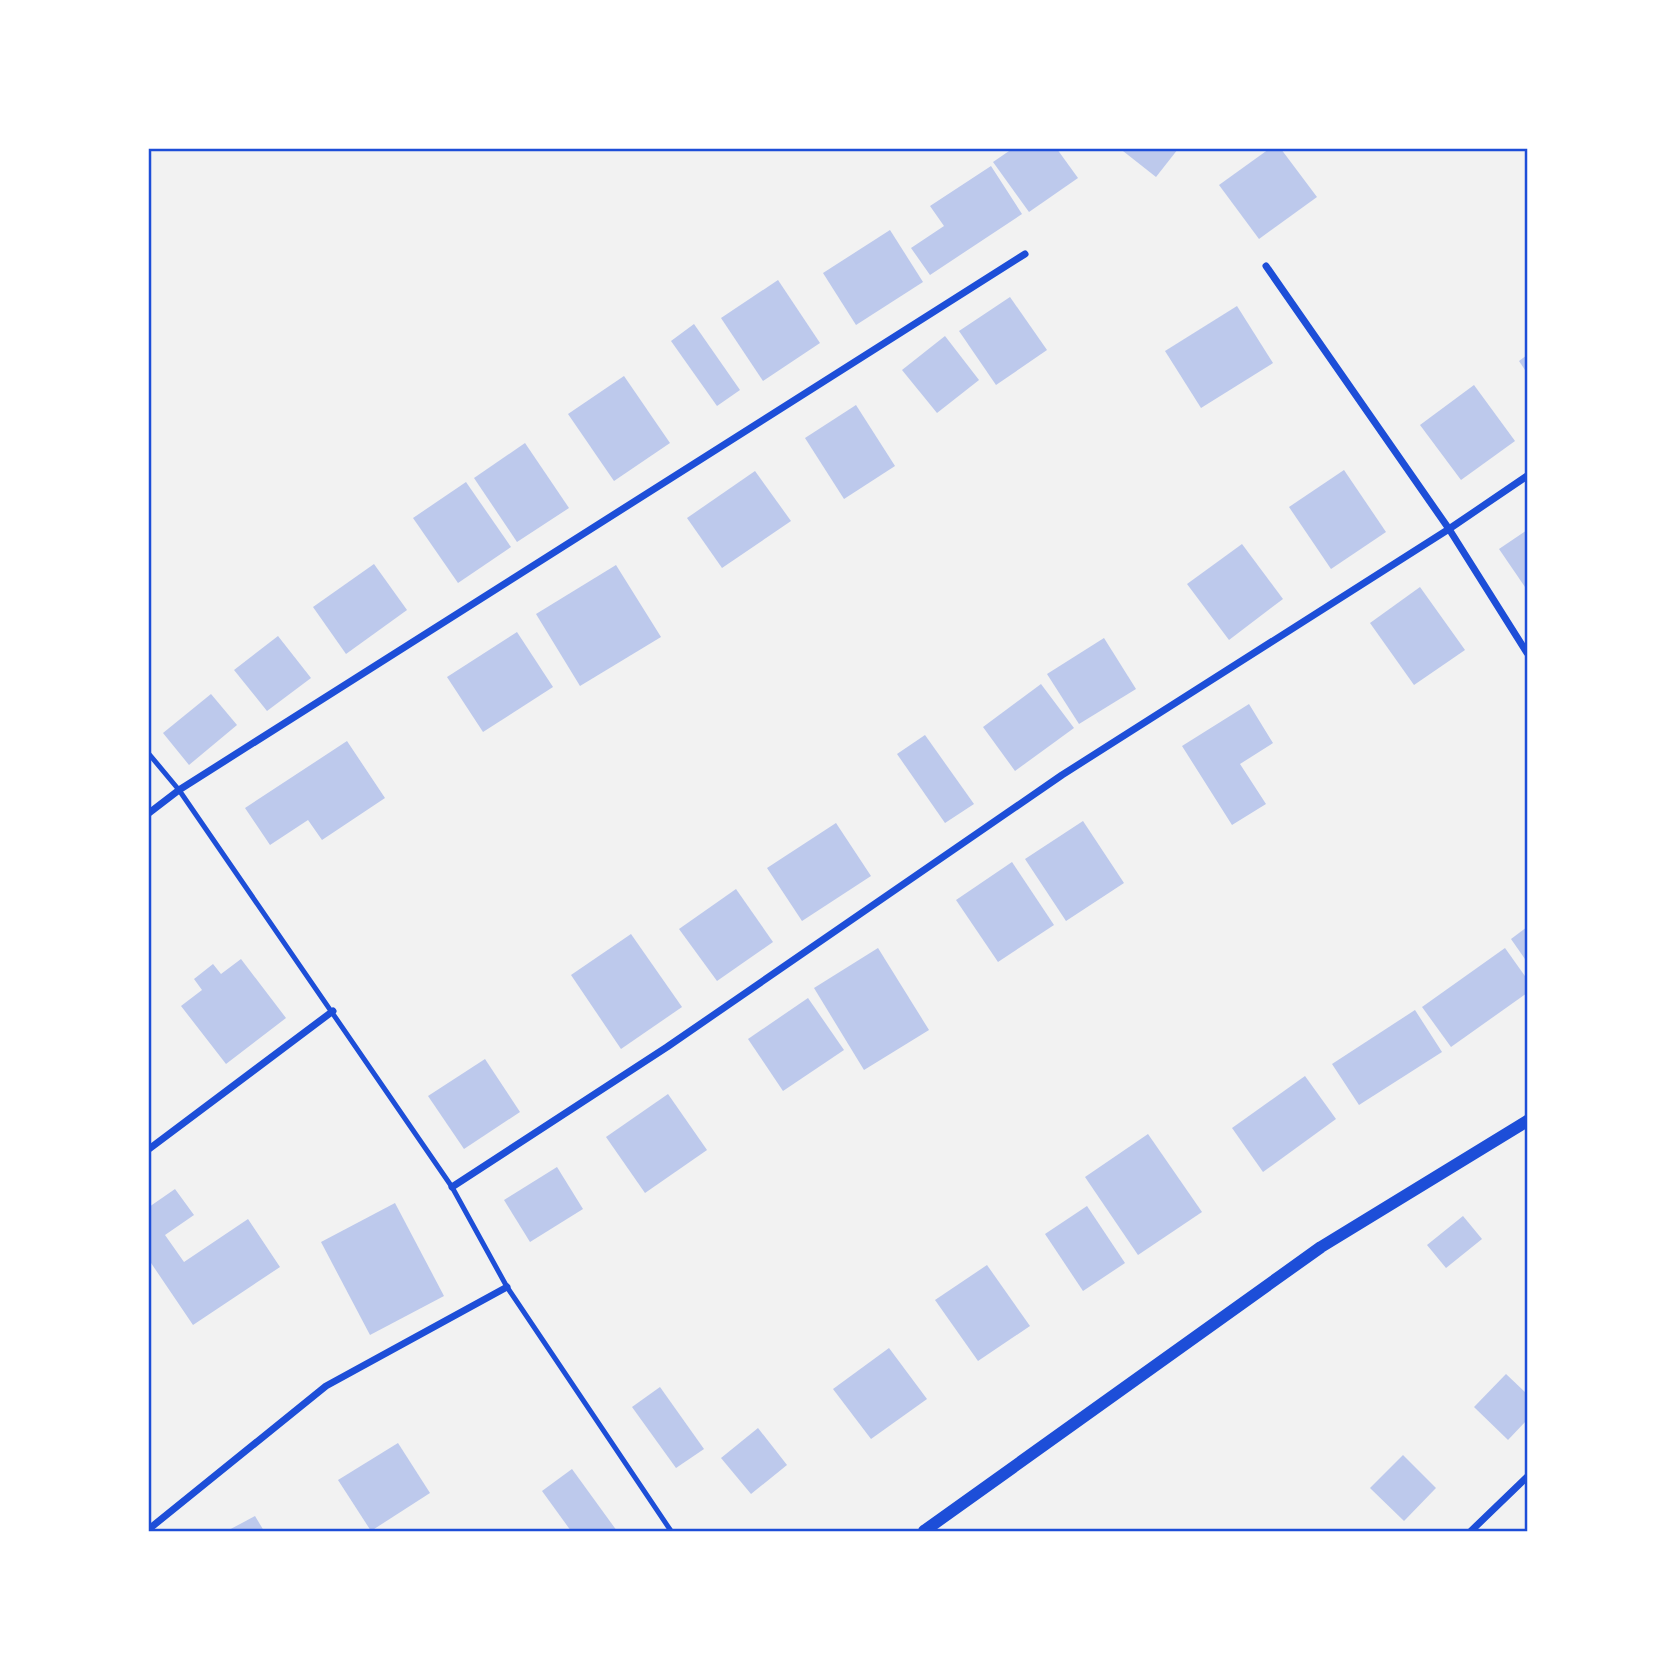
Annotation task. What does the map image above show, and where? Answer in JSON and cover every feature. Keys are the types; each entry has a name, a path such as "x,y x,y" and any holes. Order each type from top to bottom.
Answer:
{"street":[{"path":"149,813 179,790 1025,254"},
{"path":"1266,266 1449,529 1527,653"},
{"path":"452,1186 667,1048 1062,775 1449,529 1527,476"},
{"path":"149,1149 333,1011"},
{"path":"924,1531 1321,1247 1527,1121"},
{"path":"149,1529 326,1386 507,1287"},
{"path":"1471,1531 1527,1477"}],"lane":[{"path":"149,754 179,790 452,1186 507,1287 671,1531"}],"building":[{"path":"1012,149 1057,149 1078,178 1029,212 993,162"},
{"path":"1178,149 1156,177 1123,151"},
{"path":"1269,149 1281,149 1317,197 1259,239 1219,185"},
{"path":"991,166 1022,214 930,275 911,248 944,226 930,206"},
{"path":"890,230 923,282 856,325 823,273"},
{"path":"778,280 820,343 763,381 721,318"},
{"path":"1010,297 1047,350 996,385 959,331"},
{"path":"1237,306 1273,363 1201,408 1165,351"},
{"path":"694,324 740,390 717,406 671,341"},
{"path":"945,336 979,380 937,413 902,370"},
{"path":"1527,355 1527,373 1519,361"},
{"path":"624,376 670,443 614,481 568,414"},
{"path":"1474,385 1515,441 1461,480 1420,425"},
{"path":"856,405 895,466 844,499 805,438"},
{"path":"525,443 569,508 517,542 474,478"},
{"path":"1344,470 1386,532 1331,569 1289,507"},
{"path":"755,471 791,521 722,568 687,518"},
{"path":"466,482 511,547 458,583 413,518"},
{"path":"1527,530 1527,585 1525,587 1499,549"},
{"path":"1242,544 1283,599 1229,640 1187,584"},
{"path":"374,564 407,610 346,654 313,607"},
{"path":"616,565 661,637 580,686 536,614"},
{"path":"1420,587 1465,650 1414,685 1370,623"},
{"path":"517,632 553,687 483,732 447,677"},
{"path":"278,636 311,678 267,711 234,670"},
{"path":"1104,638 1136,689 1079,724 1047,674"},
{"path":"1041,684 1074,728 1015,771 983,727"},
{"path":"211,694 237,725 189,765 163,733"},
{"path":"1249,704 1273,743 1240,764 1266,804 1232,825 1182,746"},
{"path":"925,735 974,804 945,823 897,754"},
{"path":"347,741 385,798 322,840 308,820 270,845 245,808"},
{"path":"1083,821 1124,883 1066,921 1025,859"},
{"path":"836,823 871,876 802,921 767,868"},
{"path":"1012,862 1054,925 998,962 956,900"},
{"path":"736,889 773,942 717,981 679,929"},
{"path":"1527,927 1527,962 1511,939"},
{"path":"631,934 682,1007 621,1049 571,975"},
{"path":"878,948 929,1030 864,1070 814,988"},
{"path":"1505,948 1527,979 1527,993 1451,1047 1422,1007"},
{"path":"241,959 286,1018 226,1064 181,1006 202,990 194,979 213,964 221,974"},
{"path":"808,998 844,1050 783,1091 748,1039"},
{"path":"1415,1010 1442,1052 1359,1105 1332,1064"},
{"path":"485,1059 520,1112 464,1149 428,1096"},
{"path":"1305,1076 1336,1119 1263,1172 1232,1128"},
{"path":"668,1094 707,1150 645,1193 606,1137"},
{"path":"1148,1134 1202,1212 1138,1255 1085,1177"},
{"path":"557,1167 583,1209 530,1242 504,1200"},
{"path":"175,1189 194,1215 165,1235 184,1262 248,1219 280,1267 193,1325 149,1260 149,1207"},
{"path":"395,1203 444,1296 370,1335 321,1242"},
{"path":"1087,1206 1125,1263 1083,1291 1045,1234"},
{"path":"1463,1216 1482,1239 1446,1268 1427,1245"},
{"path":"987,1265 1030,1326 978,1361 935,1300"},
{"path":"889,1348 927,1399 871,1439 833,1389"},
{"path":"1506,1374 1527,1394 1527,1420 1508,1440 1474,1407"},
{"path":"660,1387 704,1449 676,1468 632,1407"},
{"path":"758,1428 787,1465 751,1494 721,1458"},
{"path":"398,1443 430,1493 371,1531 338,1480"},
{"path":"1403,1455 1436,1488 1404,1521 1370,1488"},
{"path":"572,1469 617,1531 571,1531 542,1491"},
{"path":"255,1516 264,1531 227,1531"}]}
